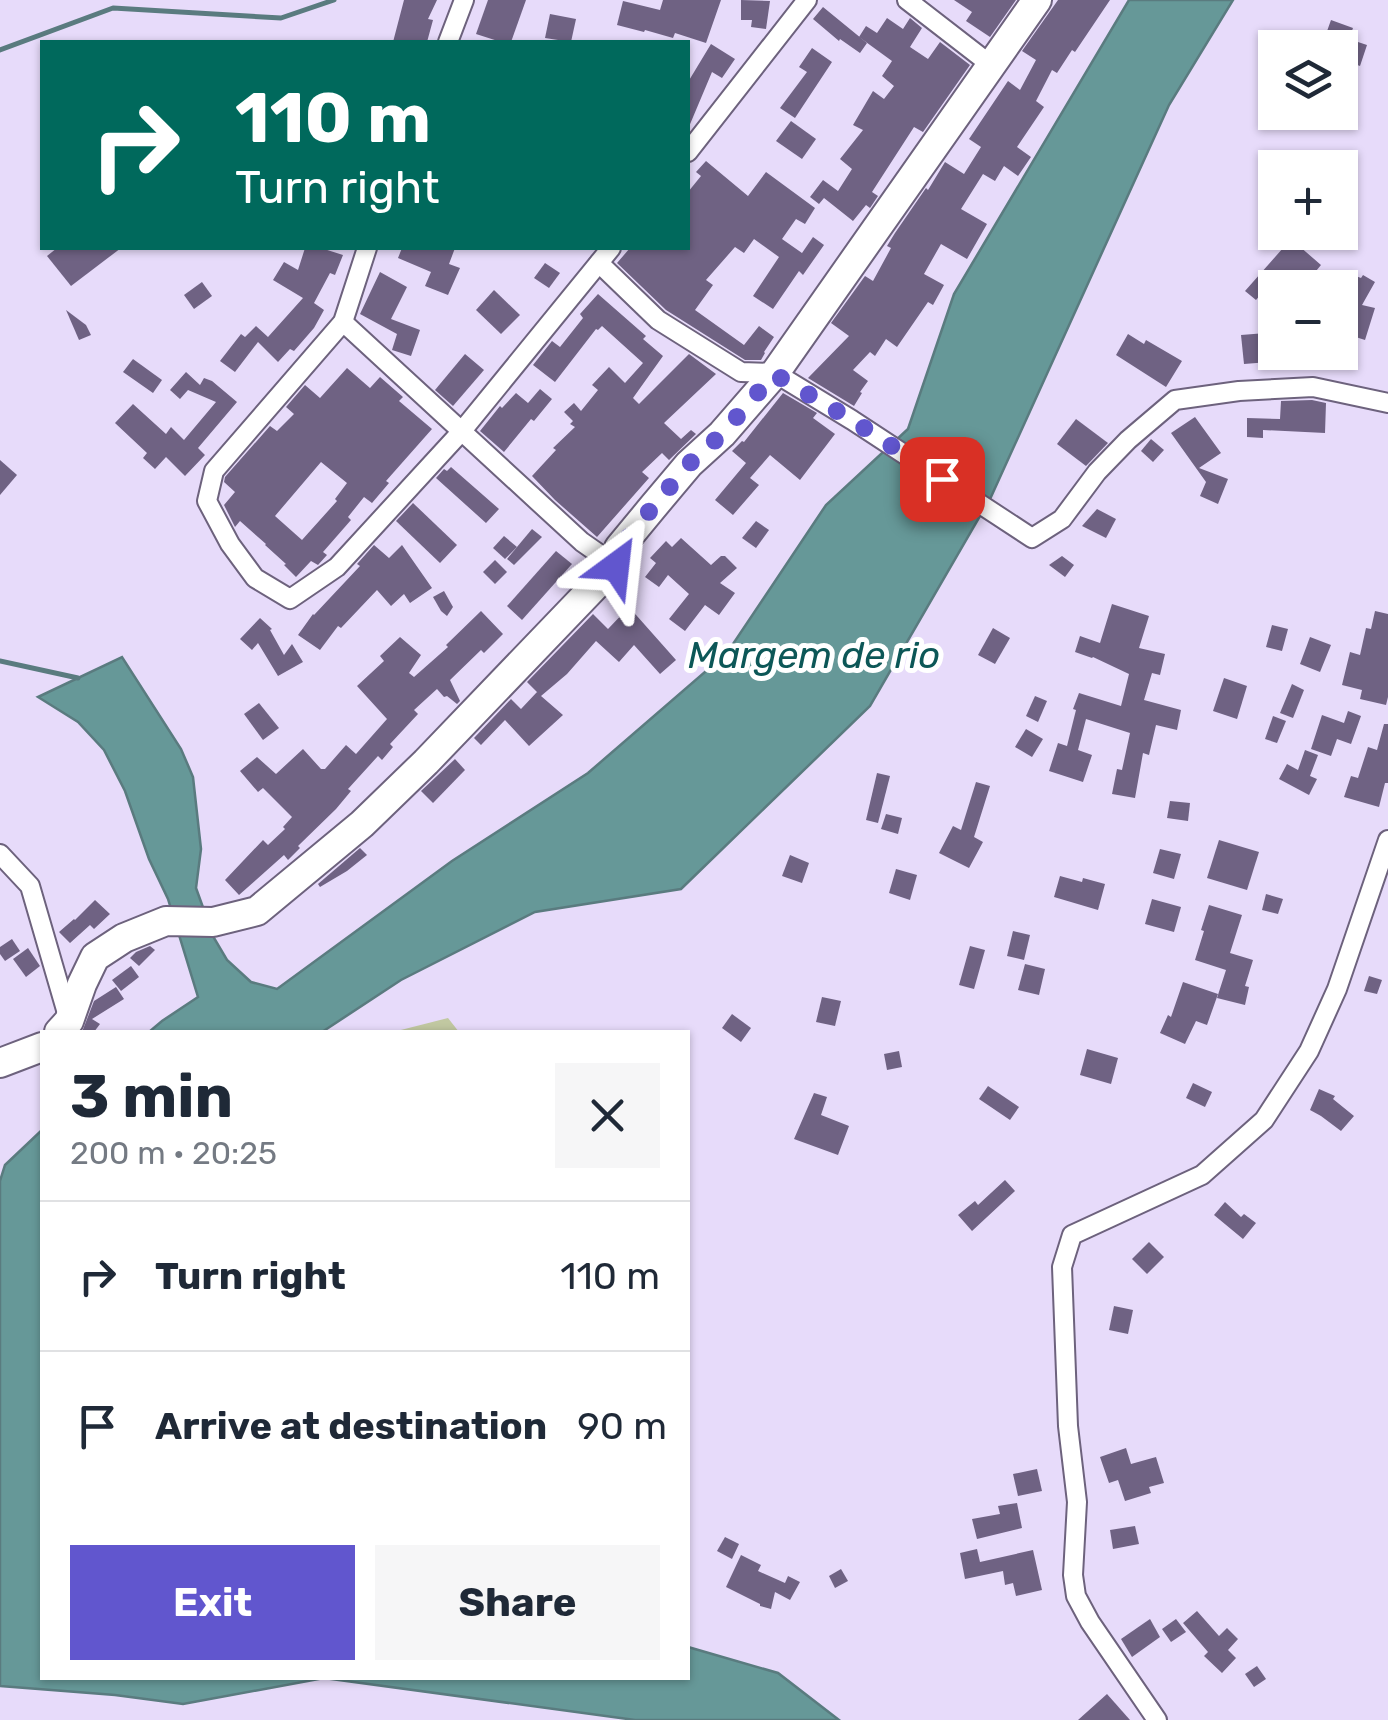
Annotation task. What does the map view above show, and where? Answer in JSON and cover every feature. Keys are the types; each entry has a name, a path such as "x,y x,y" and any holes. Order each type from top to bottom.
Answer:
{"main road":[{"path":"64,1027 95,958 124,938 166,921 213,922 256,911 362,824 616,566 620,548 652,508 774,374 1037,0"},
{"path":"0,1063 40,1048"}],"street":[{"path":"449,40 464,0"},
{"path":"690,149 808,0"},
{"path":"907,0 990,65"},
{"path":"366,250 343,322 214,471 207,500 230,544 254,578 290,599 337,567 460,432 605,255 658,320 741,372 774,374 852,420 1032,538 1062,519 1097,472 1175,400 1313,387 1388,402"},
{"path":"343,322 582,542 616,566"},
{"path":"1157,1720 1076,1596 1073,1575 1077,1502 1068,1426 1062,1267 1072,1235 1202,1175 1264,1120 1309,1051 1337,989 1388,840"},
{"path":"0,854 30,886 64,1027"}],"shaded area":[{"path":"448,1018 457,1030 401,1030"}],"water":[{"name":"Margem de rio","path":"1129,0 1233,0 1169,105 991,497 870,706 681,889 535,912 401,980 325,1030 151,1030 198,997 168,899 125,791 104,750 78,722 38,697 122,657 181,749 193,777 201,849 196,888 214,938 227,960 251,982 277,989 452,861 588,773 727,653 826,505 908,429 954,294"},
{"path":"40,1132 40,1680 313,1680 183,1704 0,1686 0,1181 5,1165"},
{"path":"690,1648 778,1673 839,1720 635,1720 339,1680 690,1680"}],"building":[{"path":"404,0 437,0 428,19 433,20 428,40 394,40"},
{"path":"488,0 526,0 512,40 476,34"},
{"path":"663,0 721,0 706,43 675,33 673,38 617,25 623,1 660,10"},
{"path":"741,0 770,1 766,29 751,27 752,20 741,20"},
{"path":"954,0 1016,0 990,37 966,21 972,12"},
{"path":"1058,0 1110,0 1075,52 1072,50 1057,73 1052,70 1036,101 1044,107 1017,147 1031,157 1018,176 1004,166 995,181 983,174 961,209 987,224 967,259 941,244 924,274 944,285 933,305 928,302 897,347 886,339 875,356 870,352 853,370 868,381 854,406 808,378 849,336 831,323 865,276 873,281 891,248 887,246 945,162 964,174 981,147 969,139 1008,81 1020,90 1036,60 1022,51"},
{"path":"823,7 867,43 860,53 813,19"},
{"path":"550,14 576,19 571,40 545,38"},
{"path":"887,18 903,29 910,18 922,28 910,47 928,59 940,42 970,65 923,132 914,127 872,192 878,196 853,221 824,198 819,204 810,197 823,180 838,191 852,169 840,159 863,130 853,125 873,91 884,99 894,86 882,76 892,61 859,37 866,26 877,33"},
{"path":"1331,20 1353,28 1352,30 1327,30"},
{"path":"1358,42 1367,45 1358,65"},
{"path":"711,44 735,59 722,78 712,72 690,124 690,79"},
{"path":"812,48 832,62 795,118 780,108 807,72 799,67"},
{"path":"791,121 816,139 802,159 776,141"},
{"path":"706,161 748,196 766,172 815,208 805,224 796,219 782,239 802,253 813,237 824,245 803,275 799,271 773,309 753,296 779,257 754,239 744,253 735,247 706,280 713,285 695,310 744,345 759,326 774,337 761,360 745,360 666,310 617,263 628,250 690,250 690,190 701,176 696,172"},
{"path":"54,250 118,250 71,286 47,256"},
{"path":"304,250 343,255 335,275 330,273 314,303 324,310 294,351 290,349 278,362 258,342 235,372 220,361 241,334 245,337 256,326 268,337 303,298 273,280 284,262 298,270"},
{"path":"401,250 454,250 449,264 460,268 448,295 425,286 431,272 398,258"},
{"path":"1281,250 1304,250 1321,265 1317,270 1264,270"},
{"path":"545,263 560,273 549,288 534,278"},
{"path":"380,272 407,287 391,319 420,330 411,356 392,350 397,334 360,314"},
{"path":"1363,275 1375,282 1362,305 1375,308 1365,340 1358,338 1358,277"},
{"path":"1258,276 1256,300 1245,291"},
{"path":"202,282 212,296 194,309 184,295"},
{"path":"494,290 520,315 501,334 476,310"},
{"path":"598,294 663,356 633,398 639,404 689,354 716,374 664,423 681,439 691,430 696,434 669,460 662,453 642,472 649,478 597,537 532,476 575,427 564,412 574,403 581,411 598,390 592,385 609,367 625,383 643,363 602,326 555,382 533,365 552,341 560,347"},
{"path":"66,310 86,325 91,335 79,340"},
{"path":"1128,334 1182,361 1166,387 1116,355"},
{"path":"1258,334 1258,363 1244,364 1241,335"},
{"path":"465,354 484,370 453,406 435,390"},
{"path":"133,359 162,380 153,393 123,372"},
{"path":"347,368 370,388 380,377 403,397 399,401 432,429 372,503 364,497 348,517 351,520 323,552 327,555 318,565 311,561 296,577 240,521 235,527 224,505 235,492 224,482 270,426 277,431 294,414 286,407 305,385 320,398","holes":["321,462 347,483 337,501 302,540 275,516"]},
{"path":"186,372 200,385 204,378 212,381 237,402 198,448 205,455 185,476 166,457 155,469 143,458 147,453 115,423 133,404 166,434 171,427 184,440 216,402 188,390 180,399 170,390"},
{"path":"540,389 552,399 504,452 480,431 516,393 528,403"},
{"path":"783,393 817,413 813,418 835,434 800,480 770,455 750,478 759,485 733,515 715,500 746,463 732,451 744,442"},
{"path":"1281,401 1326,403 1325,433 1263,430 1263,438 1247,437 1247,418 1280,419"},
{"path":"1195,417 1221,453 1199,468 1228,479 1218,504 1200,496 1206,482 1171,433"},
{"path":"1076,419 1108,443 1086,466 1057,444"},
{"path":"1151,439 1164,450 1153,462 1141,451"},
{"path":"0,460 17,475 0,495"},
{"path":"451,467 499,509 486,523 436,478"},
{"path":"413,503 457,545 440,563 396,521"},
{"path":"1097,509 1116,519 1106,538 1082,526"},
{"path":"756,521 769,530 756,548 742,538"},
{"path":"532,529 542,537 514,565 507,559"},
{"path":"504,536 517,547 505,559 493,548"},
{"path":"681,538 711,565 725,556 737,568 720,583 735,593 719,615 705,605 685,631 669,619 689,594 668,575 659,587 645,577 656,563 650,558 666,541 672,547"},
{"path":"374,545 389,558 402,545 432,588 410,603 404,594 391,606 377,590 341,628 338,626 320,650 298,635"},
{"path":"556,551 572,564 522,620 507,606"},
{"path":"1062,556 1074,565 1065,577 1049,565"},
{"path":"495,560 507,572 495,584 483,572"},
{"path":"444,591 453,607 447,616 433,597"},
{"path":"1112,604 1149,616 1139,648 1165,654 1160,675 1152,673 1144,700 1181,710 1177,730 1156,725 1149,755 1143,753 1135,798 1112,794 1130,733 1086,719 1078,750 1092,755 1083,782 1049,771 1058,743 1067,746 1079,693 1121,706 1129,674 1075,652 1080,636 1100,643"},
{"path":"629,607 676,660 660,674 634,645 619,662 596,641 541,696 563,715 529,746 505,720 481,745 474,738 511,699 521,709 537,692 527,682 593,614 608,629"},
{"path":"481,611 503,634 450,680 460,701 457,704 437,689 414,710 418,714 390,744 393,747 382,760 378,756 300,848 288,860 284,855 239,895 225,880 263,840 268,845 292,817 263,788 258,792 240,771 257,757 276,774 303,749 321,769 346,745 356,754 387,719 357,686 384,661 380,656 400,637 421,655 409,673 414,677"},
{"path":"1375,611 1388,614 1386,705 1360,699 1362,690 1342,685 1350,652 1360,655 1366,628 1371,629"},
{"path":"260,618 272,629 284,655 292,644 303,662 278,676 258,643 252,650 240,639"},
{"path":"1272,625 1288,629 1282,651 1266,647"},
{"path":"993,628 1010,638 995,664 978,655"},
{"path":"1310,637 1331,645 1320,672 1300,664"},
{"path":"1224,678 1247,686 1237,719 1213,711"},
{"path":"1292,684 1304,690 1293,718 1280,713"},
{"path":"1035,696 1047,701 1038,722 1026,716"},
{"path":"259,703 279,728 263,740 244,714"},
{"path":"1348,711 1361,716 1351,744 1337,739 1331,756 1311,749 1322,715 1344,723"},
{"path":"1273,716 1286,721 1277,743 1265,739"},
{"path":"1384,724 1388,724 1388,783 1379,807 1344,797 1351,776 1358,778 1368,747 1377,750"},
{"path":"1026,729 1043,739 1032,757 1015,747"},
{"path":"1305,750 1318,755 1310,776 1317,779 1309,795 1279,779 1287,764 1298,770"},
{"path":"455,759 465,770 433,803 421,791"},
{"path":"877,773 890,776 878,823 866,820"},
{"path":"976,782 990,786 974,837 983,842 969,868 939,853 953,826 961,830"},
{"path":"1170,801 1190,803 1188,821 1167,818"},
{"path":"886,814 902,818 898,834 881,829"},
{"path":"1219,840 1259,852 1247,890 1207,878"},
{"path":"360,848 367,855 320,887 318,884"},
{"path":"1160,849 1181,854 1174,879 1153,873"},
{"path":"790,855 809,863 802,883 782,876"},
{"path":"896,869 917,875 910,900 889,893"},
{"path":"1060,876 1105,884 1098,910 1054,897"},
{"path":"1266,894 1283,899 1278,914 1262,910"},
{"path":"1152,899 1181,907 1174,932 1145,924"},
{"path":"95,900 110,914 70,943 59,932"},
{"path":"1209,905 1242,915 1230,953 1253,960 1245,986 1249,987 1245,1005 1217,998 1226,970 1195,960"},
{"path":"1013,931 1030,935 1024,960 1007,956"},
{"path":"12,939 20,951 5,961 0,947"},
{"path":"150,946 155,950 139,966 130,958 136,952"},
{"path":"970,946 985,950 974,989 959,985"},
{"path":"28,948 40,966 26,977 13,959"},
{"path":"1025,964 1045,969 1039,995 1018,990"},
{"path":"131,966 139,977 121,991 112,980"},
{"path":"1369,976 1382,980 1377,994 1364,991"},
{"path":"1183,982 1218,994 1207,1025 1196,1021 1185,1044 1160,1033 1168,1015 1171,1017"},
{"path":"116,987 124,999 92,1019 100,1024 96,1030 83,1030 94,1001"},
{"path":"822,997 841,1001 835,1026 816,1022"},
{"path":"732,1014 751,1028 741,1042 722,1028"},
{"path":"1087,1049 1118,1058 1111,1084 1080,1075"},
{"path":"899,1051 902,1067 887,1070 884,1054"},
{"path":"1193,1083 1212,1092 1205,1107 1186,1098"},
{"path":"988,1086 1019,1107 1010,1120 979,1099"},
{"path":"1319,1089 1335,1096 1333,1099 1354,1116 1341,1131 1310,1110"},
{"path":"814,1093 827,1097 821,1115 849,1126 838,1155 794,1139"},
{"path":"1005,1180 1015,1191 972,1231 958,1215 975,1201 978,1205"},
{"path":"1225,1202 1241,1217 1244,1214 1256,1223 1243,1239 1214,1215"},
{"path":"1149,1242 1164,1257 1147,1274 1132,1259"},
{"path":"1114,1306 1133,1310 1128,1334 1109,1330"},
{"path":"1126,1448 1131,1464 1156,1457 1164,1483 1149,1487 1151,1493 1125,1501 1118,1480 1109,1483 1100,1457"},
{"path":"1037,1469 1042,1491 1018,1496 1013,1474"},
{"path":"1017,1503 1022,1528 977,1539 972,1519 1000,1514 998,1506"},
{"path":"1135,1526 1139,1544 1113,1549 1110,1530"},
{"path":"725,1537 739,1544 732,1559 717,1551"},
{"path":"977,1549 980,1562 1033,1550 1042,1590 1016,1596 1013,1583 1005,1585 1003,1571 965,1579 960,1553"},
{"path":"741,1555 761,1565 758,1571 785,1583 788,1576 800,1582 790,1600 775,1592 771,1609 726,1587"},
{"path":"841,1569 848,1581 835,1588 829,1576"},
{"path":"1197,1611 1219,1636 1227,1628 1238,1639 1228,1650 1236,1658 1222,1673 1204,1656 1208,1652 1183,1623"},
{"path":"1150,1619 1160,1637 1132,1657 1121,1639"},
{"path":"1176,1619 1186,1632 1171,1642 1162,1629"},
{"path":"1257,1666 1266,1679 1254,1687 1245,1674"},
{"path":"1107,1694 1130,1720 1078,1720"}],"waterway":[{"path":"0,50 113,8 281,18 334,0"},
{"path":"0,661 78,678"}],"route":[{"path":"616,566 620,548 652,508 774,374 942,479"}]}
